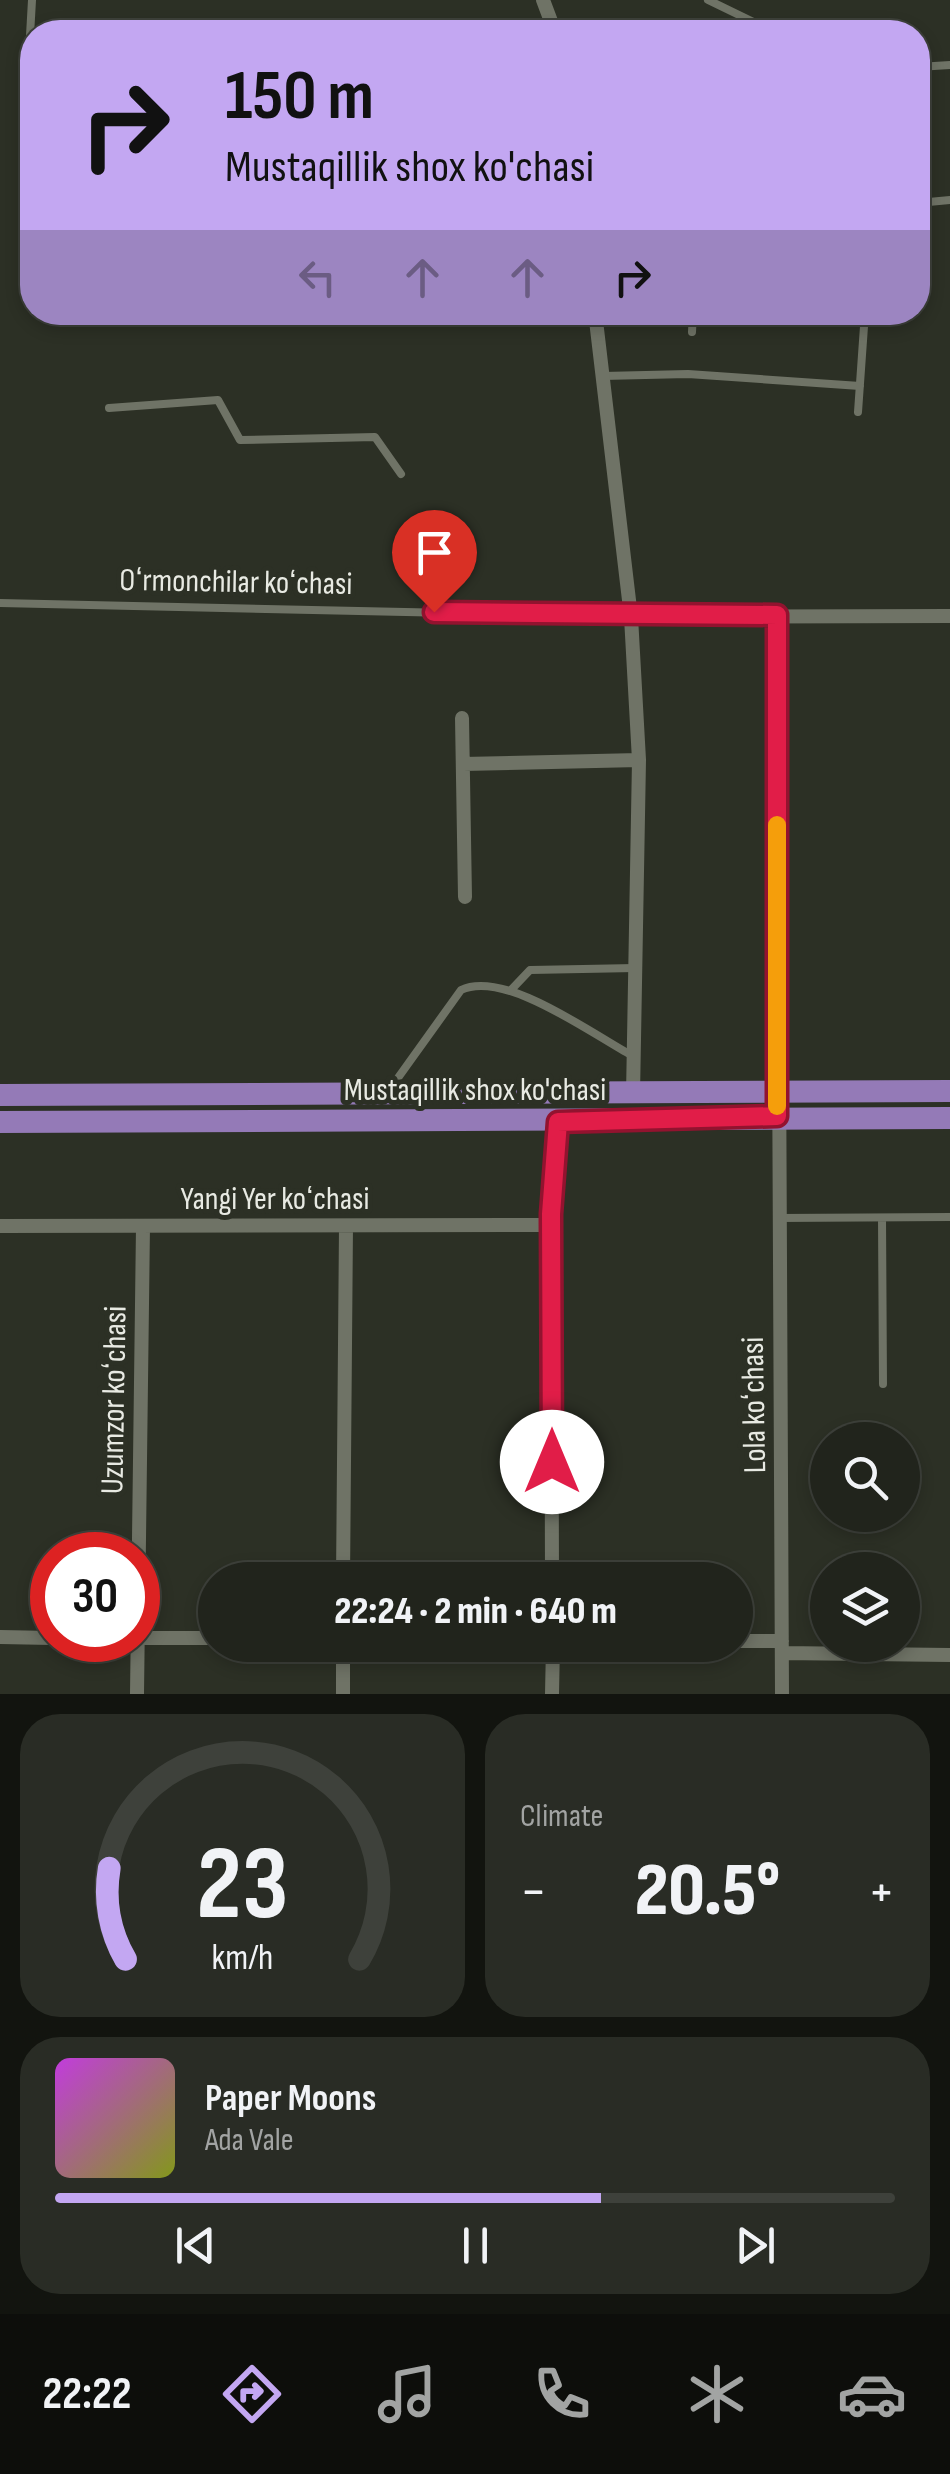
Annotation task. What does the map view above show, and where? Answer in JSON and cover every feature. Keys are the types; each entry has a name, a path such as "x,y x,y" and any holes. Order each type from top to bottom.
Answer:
{"main road":[{"name":"Mustaqillik shox ko'chasi","path":"0,1095 950,1091"},
{"path":"155,1122 156,1095"},
{"name":"Mustaqillik shox ko'chasi","path":"0,1122 950,1118"}],"street":[{"path":"596,325 631,616 639,760 633,1095"},
{"name":"Lola koʻchasi","path":"777,615 776,1091 782,1694"},
{"name":"Oʻrmonchilar koʻchasi","path":"631,616 950,616"},
{"path":"462,718 465,897"},
{"path":"463,764 639,760"},
{"path":"552,1562 551,1224 558,1122"},
{"name":"Yangi Yer koʻchasi","path":"0,1226 551,1224"},
{"name":"Uzumzor koʻchasi","path":"139,1532 143,1226"},
{"path":"344,1562 346,1226"},
{"path":"0,1638 30,1638"},
{"path":"160,1638 198,1638"},
{"path":"753,1643 950,1655"},
{"name":"Uzumzor koʻchasi","path":"137,1694 138,1662"},
{"path":"343,1662 343,1694"},
{"path":"552,1662 552,1694"}],"lane":[{"path":"708,0 749,20"},
{"path":"692,325 692,332"},
{"path":"858,412 864,325"},
{"path":"602,376 688,374 860,386"},
{"path":"109,408 218,400 240,440 375,437 401,474"},
{"name":"Oʻrmonchilar koʻchasi","path":"0,603 631,616"},
{"path":"511,990 530,970 635,968"},
{"path":"385,1096 462,990 486,986 511,990 631,1055"},
{"path":"778,1218 950,1218"},
{"path":"882,1218 883,1384"}],"slow traffic":[{"path":"777,825 777,1106"}],"route":[{"path":"434,612 777,615 777,1116 558,1122 551,1214 552,1462"}]}
